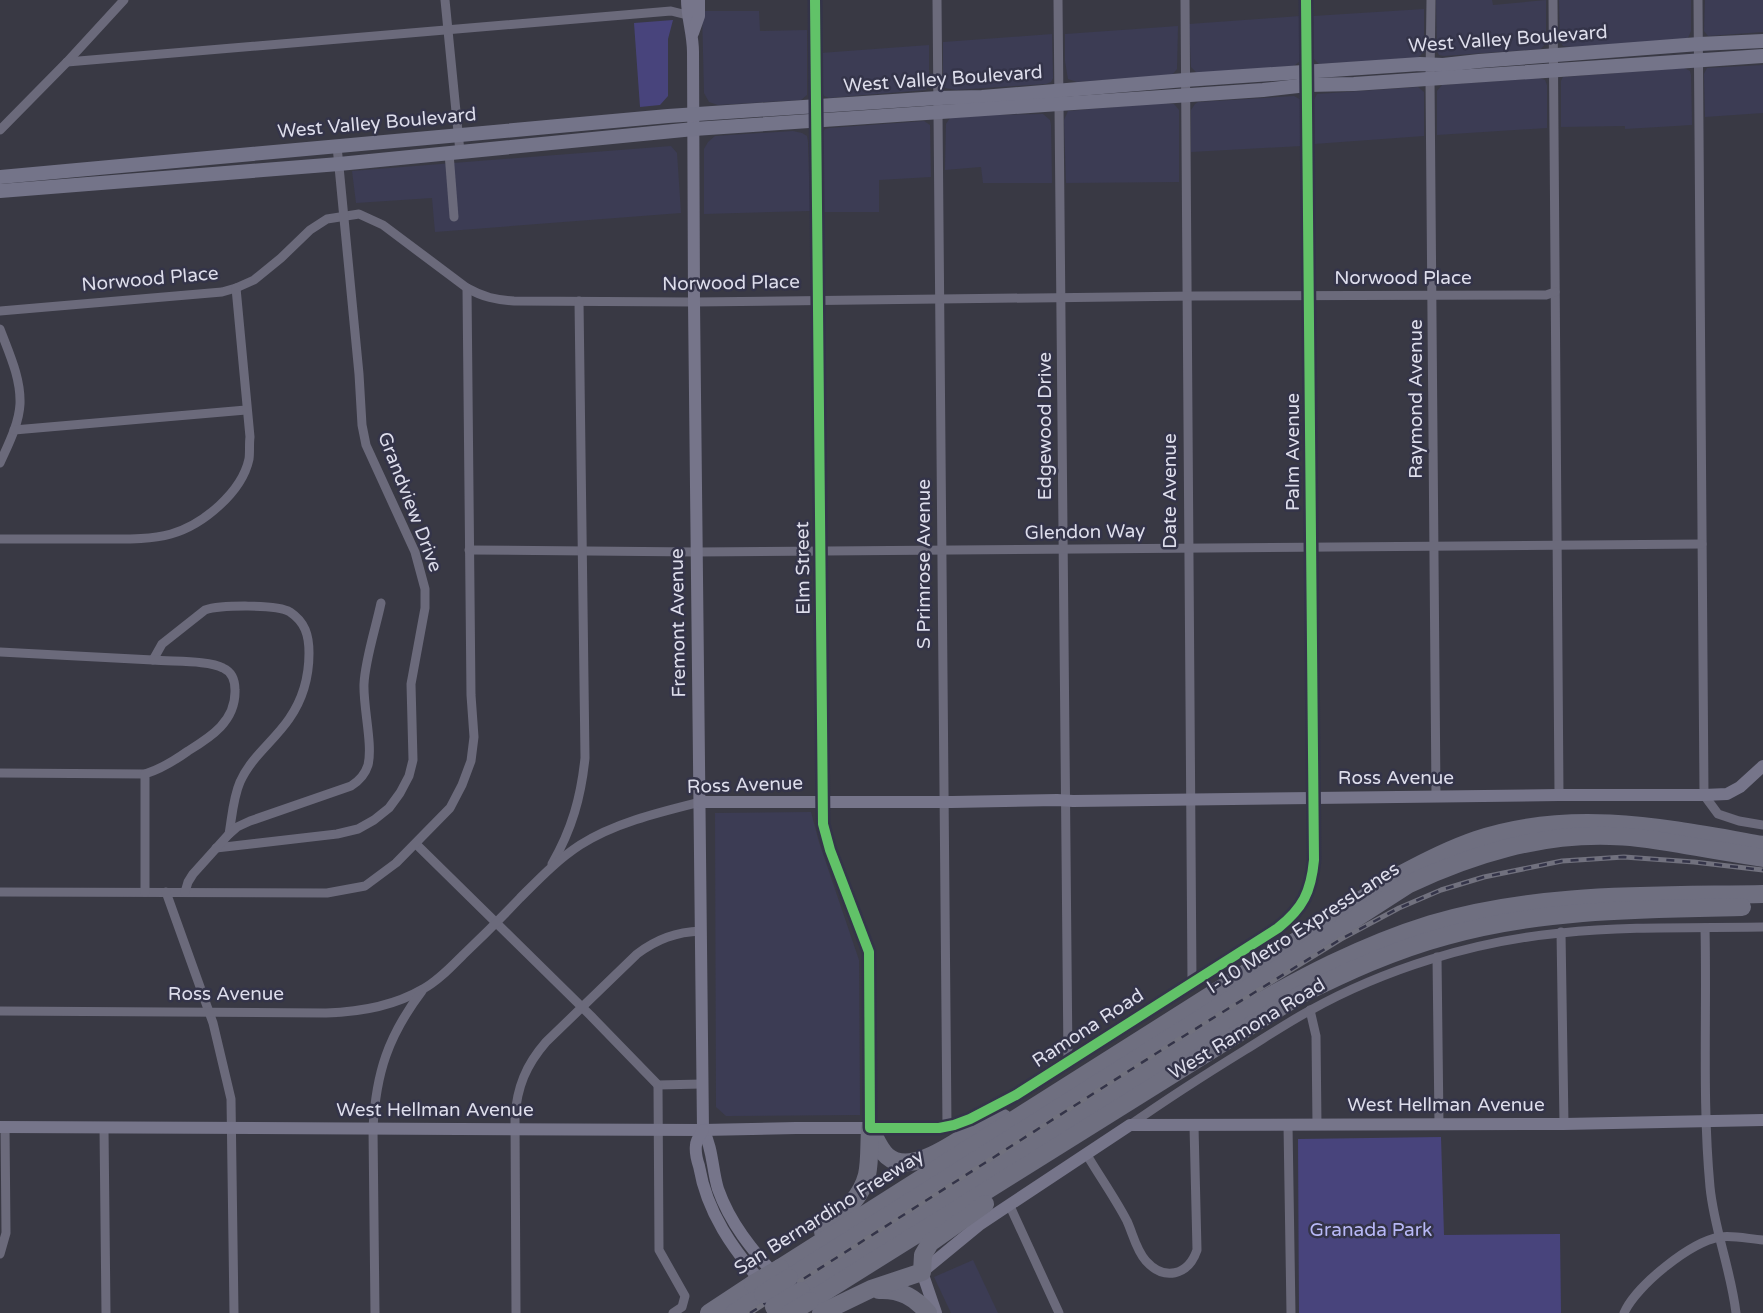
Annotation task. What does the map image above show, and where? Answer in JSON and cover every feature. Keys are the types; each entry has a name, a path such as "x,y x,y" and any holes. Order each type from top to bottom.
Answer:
{"highway":[{"name":"San Bernardino Freeway","path":"803,1292 1034,1107 1402,874 1434,857 1502,833 1564,824 1648,826 1763,845"},
{"name":"I-10 Metro ExpressLanes","path":"803,1292 1195,1023 1409,884 1440,869 1515,845 1563,837 1611,835 1763,858"},
{"name":"I-10 Metro ExpressLanes","path":"734,1313 772,1304 803,1292 899,1228 1274,993 1359,951 1430,925 1539,902 1592,898 1763,894"},
{"name":"San Bernardino Freeway","path":"709,1313 772,1304 803,1292 953,1211 1298,996 1337,976 1395,953 1479,928 1570,913 1763,906"},
{"path":"1395,953 1430,925"},
{"path":"865,1292 922,1272 923,1255 930,1243 1136,1097"},
{"path":"870,1128 887,1156 898,1162 909,1162 939,1152 981,1126 1034,1107"},
{"path":"870,1128 867,1174 803,1292 886,1290 902,1293 915,1300 928,1313"},
{"path":"899,1228 953,1211"}],"main road":[{"name":"West Valley Boulevard","path":"1554,63 1699,44 1763,41"},
{"name":"West Valley Boulevard","path":"816,114 938,98 1059,96 1430,71 1443,65 1698,60 1763,56"},
{"name":"West Valley Boulevard","path":"0,177 458,135 816,114 937,113 1059,96"},
{"name":"West Valley Boulevard","path":"0,191 454,152 694,122"},
{"path":"135,180 146,172 175,168 178,160"}],"street":[{"path":"0,130 124,0"},
{"path":"445,0 458,135 454,152 454,217"},
{"path":"687,0 687,15 692,34"},
{"path":"692,34 699,16 699,0"},
{"name":"Elm Street","path":"815,0 822,811 827,841 869,952 870,1128"},
{"name":"S Primrose Avenue","path":"937,0 947,1127"},
{"name":"Edgewood Drive","path":"1058,0 1068,1062"},
{"name":"Date Avenue","path":"1185,0 1192,982"},
{"name":"Palm Avenue","path":"1304,901 1313,874 1306,0"},
{"name":"Raymond Avenue","path":"1431,0 1436,797"},
{"path":"1553,0 1559,795 1727,794 1740,787 1763,766"},
{"path":"1698,0 1704,795 1718,814 1763,825"},
{"path":"67,62 671,11 687,15"},
{"name":"Fremont Avenue","path":"692,34 703,1130 710,1143 711,1159 722,1200 731,1219 758,1256 803,1292"},
{"name":"Grandview Drive","path":"216,848 337,834 358,829 389,808 400,793 413,760 411,684 425,608 425,589 415,552 364,435 337,146"},
{"name":"Norwood Place","path":"0,311 222,292 254,280 310,230 327,219 359,214 383,225 467,288 481,296 495,299 694,302 1546,295 1555,292"},
{"path":"0,539 149,538 172,534 192,525 229,496 242,478 249,458 250,438 236,288"},
{"path":"0,892 327,893 365,886 396,863 450,808 471,761 474,737 471,695 467,288"},
{"path":"549,869 575,815 584,768 579,301"},
{"path":"0,329 15,368 20,407 0,463"},
{"path":"14,430 246,410"},
{"name":"Glendon Way","path":"470,550 820,552 1702,544"},
{"path":"185,892 187,882 193,874 237,827 351,786 365,774 369,753 364,681 381,603"},
{"path":"153,660 162,644 205,610 214,607 285,609 300,620 306,630 309,665 304,689 290,718 255,758 240,782 229,834"},
{"path":"0,652 210,664 224,668 233,676 236,688 235,701 222,726 162,769 145,774 0,773"},
{"path":"145,774 145,892"},
{"name":"Ross Avenue","path":"0,1012 340,1012 397,1002 423,989 449,968 549,869 581,844 656,813 700,802 1559,795"},
{"path":"416,844 658,1085 659,1250 685,1296 682,1307 673,1313"},
{"path":"166,892 213,1023 231,1099 234,1313"},
{"name":"Ramona Road","path":"870,1128 947,1127 970,1119 1016,1095 1278,928 1292,917 1304,901"},
{"name":"West Ramona Road","path":"922,1272 962,1238 1009,1204 1087,1155 1173,1095 1310,1010 1378,979 1437,957 1480,946 1561,933 1623,929 1763,927"},
{"path":"1705,928 1710,1187 1736,1313"},
{"path":"516,1313 515,1129 518,1092 528,1066 546,1042 580,1007 637,954 671,934 701,931"},
{"path":"1561,933 1564,1124"},
{"path":"1437,957 1439,1124"},
{"path":"375,1313 375,1100 384,1058 402,1021 423,989"},
{"path":"1310,1010 1316,1036 1317,1125"},
{"path":"658,1085 702,1084"},
{"name":"West Hellman Avenue","path":"1130,1125 1763,1121"},
{"path":"1288,1125 1291,1313"},
{"path":"1087,1155 1126,1221 1145,1260 1161,1272 1180,1272 1194,1259 1197,1250 1194,1126"},
{"path":"0,1254 6,1233 3,1127"},
{"name":"West Hellman Avenue","path":"3,1127 657,1130 870,1128"},
{"path":"104,1128 106,1313"},
{"name":"Fremont Avenue","path":"703,1130 696,1142 706,1194 717,1221 772,1304"},
{"path":"1009,1204 1059,1313"},
{"path":"1624,1313 1635,1295 1668,1265 1698,1245 1720,1237 1763,1240"},
{"path":"922,1272 936,1313"}],"shaded area":[{"path":"1436,0 1492,0 1493,5 1546,0 1546,43 1541,49 1439,55"},
{"path":"1559,0 1691,0 1691,31 1688,38 1684,39 1563,46 1560,41"},
{"path":"1705,0 1763,0 1763,32 1708,36 1704,31"},
{"path":"1424,9 1424,51 1417,58 1319,64 1314,59 1313,16"},
{"path":"702,11 759,11 760,31 807,30 807,95 801,100 718,105 709,102 704,93"},
{"path":"1300,16 1300,61 1294,66 1197,73 1191,67 1189,24"},
{"path":"1178,26 1177,69 1172,75 1077,82 1068,79 1065,34"},
{"path":"1052,34 1051,82 956,90 945,88 943,42"},
{"path":"929,45 929,82 926,90 829,98 822,92 820,53"},
{"path":"1763,65 1763,113 1705,117 1704,74 1707,68"},
{"path":"1684,68 1690,71 1691,75 1692,125 1625,129 1625,126 1561,127 1563,77"},
{"path":"1539,78 1545,80 1547,85 1547,128 1437,135 1437,91 1442,85"},
{"path":"1418,87 1424,92 1424,136 1314,144 1314,100 1317,94"},
{"path":"1294,96 1301,100 1302,146 1191,152 1191,110 1198,102"},
{"path":"1174,104 1179,110 1179,182 1066,183 1064,120 1068,111"},
{"path":"1043,114 1050,120 1051,125 1052,183 983,183 981,167 945,170 946,124 950,118"},
{"path":"924,121 930,125 931,177 879,180 879,212 822,212 822,134 825,129"},
{"path":"793,131 807,136 810,211 704,214 704,149 708,142 715,136"},
{"path":"671,146 677,153 681,213 435,232 432,198 356,203 352,171"},
{"path":"811,812 859,960 860,1115 726,1116 716,1107 715,813"},
{"path":"973,1260 998,1313 951,1313 934,1277"}],"green space":[{"path":"673,20 668,39 668,96 660,105 640,107 634,23"},
{"name":"Granada Park","path":"1441,1137 1444,1235 1560,1234 1561,1313 1299,1313 1298,1139"}],"railway":[{"path":"750,1313 1171,1044 1341,939 1399,908 1441,890 1484,877 1562,861 1624,857 1763,870"}],"cycle path":[{"path":"815,0 823,824 830,850 869,952 870,1128 939,1128 954,1125 1016,1095 1278,928 1300,906 1308,890 1314,860 1306,0"}]}
